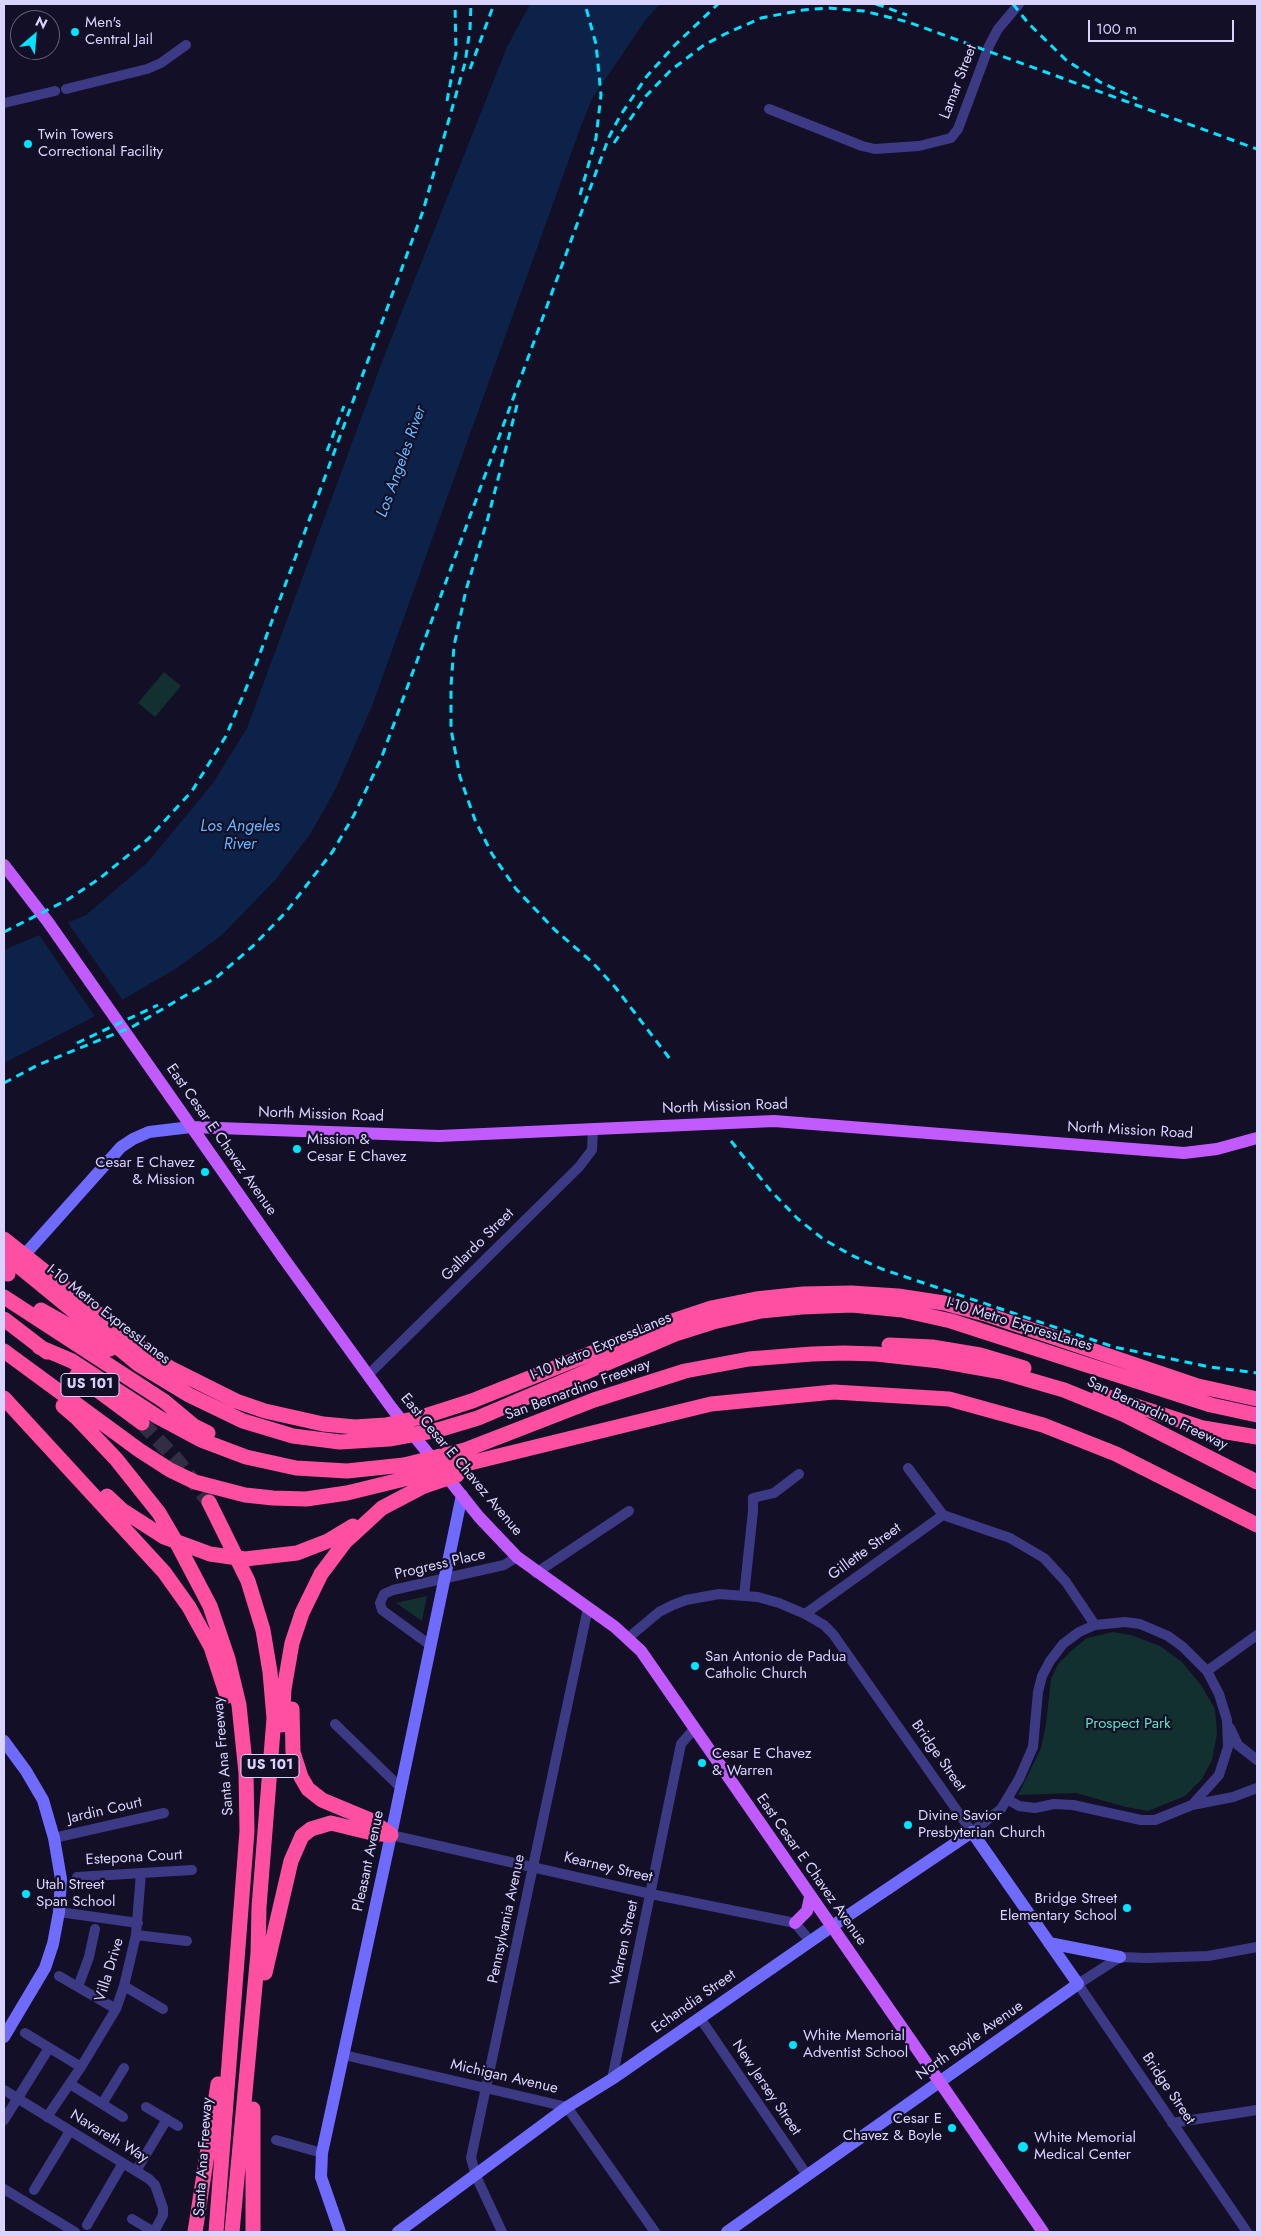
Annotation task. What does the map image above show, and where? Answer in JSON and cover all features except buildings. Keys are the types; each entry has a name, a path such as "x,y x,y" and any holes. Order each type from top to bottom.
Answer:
{"highway":[{"name":"I-10 Metro ExpressLanes","path":"4,1239 141,1357 203,1386 265,1411 323,1424 355,1427 386,1425 422,1417 472,1401 672,1321 711,1308 756,1299 804,1294 851,1293 898,1296 960,1308 1198,1386 1257,1399"},
{"name":"I-10 Metro ExpressLanes","path":"4,1254 197,1400 243,1421 293,1436 340,1442 363,1442 438,1430 478,1418 675,1334 713,1322 761,1311 802,1306 852,1305 902,1310 951,1321 1211,1405 1257,1414"},
{"path":"5,1277 41,1310 141,1357"},
{"path":"4,1297 164,1401 194,1426 272,1464"},
{"name":"US 101","path":"4,1319 142,1423"},
{"path":"749,1359 770,1353 820,1345 882,1344 932,1348 980,1355 1022,1367 1203,1428 1257,1437"},
{"name":"San Bernardino Freeway","path":"39,1347 72,1361 158,1416 200,1440 223,1450 272,1464 296,1468 338,1471 404,1465 457,1452 496,1439 594,1400 655,1379 749,1359 812,1354 876,1354 940,1360 1002,1372 1093,1401 1152,1428 1257,1482"},
{"path":"4,1351 139,1450 170,1470 195,1482 244,1495 306,1499 347,1493 711,1404 834,1392 949,1400 1043,1425 1116,1454 1257,1524"},
{"name":"Santa Ana Freeway","path":"4,1358 77,1418 116,1459 159,1513 210,1606 228,1659 239,1705 246,1773 247,1831 216,2232"},
{"path":"4,1398 122,1510 164,1537 210,1554 245,1559 297,1553 328,1541 382,1508 422,1487 534,1447"},
{"path":"17,1411 164,1572 189,1607 211,1647 220,1671 246,1773"},
{"name":"US 101","path":"209,1502 248,1581 263,1630 270,1672 274,1718 259,1907 258,1953 232,2232"},
{"path":"258,1953 264,1935 284,1689 292,1643 302,1613 321,1574 345,1542 382,1508"},
{"path":"292,1643 291,1738 293,1752 301,1777 308,1789 322,1800 370,1820 391,1835"},
{"path":"253,1997 264,1978 287,1875 302,1836 310,1829 331,1823 372,1833 391,1835"},
{"path":"195,2232 220,2067 230,2037"},
{"path":"248,2073 253,2101 253,2232"}],"main road":[{"name":"East Cesar E Chavez Avenue","path":"4,865 48,922 191,1127 391,1407 459,1491 517,1557 536,1573 628,1638 653,1667 1043,2232"},
{"name":"North Mission Road","path":"191,1127 439,1136 774,1120 1184,1153 1217,1150 1257,1138"},
{"path":"795,1923 807,1911 810,1897"}],"street":[{"name":"Lamar Street","path":"769,109 862,146 875,149 919,146 951,138 961,122 989,46 998,29 1019,4"},
{"path":"66,88 148,69 186,45"},
{"path":"4,103 55,91"},
{"path":"5,1277 121,1147 149,1132 191,1127"},
{"name":"Gallardo Street","path":"368,1375 579,1167 592,1150 593,1128"},
{"path":"908,1468 943,1515 1010,1538 1044,1558 1066,1582 1095,1625"},
{"path":"744,1596 753,1498 774,1493 799,1474"},
{"name":"Pleasant Avenue","path":"340,2232 321,2177 322,2153 445,1579 459,1491"},
{"path":"536,1573 629,1511"},
{"name":"Gillette Street","path":"805,1614 943,1515"},
{"name":"Progress Place","path":"430,1645 382,1610 380,1603 384,1594 392,1590 504,1565 517,1557"},
{"name":"Bridge Street","path":"628,1638 659,1612 672,1605 686,1600 719,1594 744,1596 779,1603 805,1614 834,1634 1078,1984 1247,2232"},
{"name":"Pennsylvania Avenue","path":"502,2232 476,2176 471,2158 588,1608"},
{"name":"Echandia Street","path":"398,2232 567,2107 612,2079 831,1926 972,1832 1001,1809 1007,1799 1019,1779 1033,1747 1038,1692 1042,1676 1050,1661 1064,1644 1079,1632 1095,1625 1125,1622 1153,1629 1168,1636 1183,1647 1207,1671 1219,1694 1227,1720 1228,1747 1219,1775 1192,1805 1155,1820 1141,1820 1072,1805 1054,1804 1035,1808 1019,1806 1007,1799"},
{"path":"1207,1671 1257,1635"},
{"path":"1227,1720 1238,1745 1257,1760"},
{"path":"335,1724 401,1788"},
{"name":"Warren Street","path":"612,2079 681,1744 694,1729"},
{"path":"4,1741 26,1771 43,1800 54,1838 61,1878 59,1912 54,1944 45,1968 4,2037"},
{"path":"1192,1805 1233,1797 1257,1788"},
{"name":"Jardin Court","path":"54,1838 164,1813"},
{"name":"Kearney Street","path":"391,1835 651,1894 795,1923"},
{"name":"Estepona Court","path":"78,1876 192,1870"},
{"name":"Villa Drive","path":"47,2117 81,2067 116,2009 124,1986 136,1935 141,1873"},
{"path":"59,1912 138,1923"},
{"path":"795,1923 810,1941"},
{"path":"78,1987 89,1958 95,1929"},
{"path":"136,1935 187,1941"},
{"path":"1049,1943 1120,1957 1146,1958 1208,1956 1257,1947"},
{"name":"North Boyle Avenue","path":"727,2232 1078,1984 1120,1957"},
{"path":"59,1976 116,2009"},
{"path":"124,1986 163,2009"},
{"name":"New Jersey Street","path":"700,2018 807,2175"},
{"path":"25,2033 81,2067"},
{"path":"4,2120 49,2048"},
{"name":"Michigan Avenue","path":"344,2055 567,2107 655,2232"},
{"path":"102,2104 124,2068"},
{"path":"70,2084 123,2117"},
{"name":"Navareth Way","path":"4,2090 136,2171 155,2185 163,2208 163,2215 154,2232"},
{"path":"146,2107 178,2126"},
{"path":"1172,2123 1257,2110"},
{"path":"136,2171 167,2119"},
{"path":"34,2190 70,2130"},
{"path":"276,2140 322,2153"},
{"path":"87,2225 123,2163"},
{"path":"4,2189 73,2232"},
{"path":"132,2219 154,2232"}],"green space":[{"path":"164,672 181,686 155,717 138,703"},
{"path":"427,1596 422,1621 396,1603"},
{"name":"Prospect Park","path":"1113,1632 1131,1635 1160,1646 1182,1662 1201,1685 1215,1709 1217,1734 1212,1760 1202,1779 1185,1796 1148,1811 1076,1793 1018,1795 1041,1748 1046,1724 1051,1679 1058,1664 1087,1638"}],"water":[{"name":"Los Angeles River","path":"530,4 660,4 644,22 592,99 372,706 336,788 311,833 276,879 222,935 177,968 86,1021 4,1063 4,950 86,915 148,862 213,783 247,728 383,359 507,47"}],"pier":[{"path":"66,920 124,1002 96,1018 37,932"}],"tunnel":[{"path":"142,1423 176,1459 209,1502"}],"railway":[{"path":"447,101 456,53 455,4"},
{"path":"4,932 67,900 99,879 148,839 192,791 226,736 255,667 423,211 465,63 470,29 471,4"},
{"path":"470,69 494,4"},
{"path":"580,195 596,138 601,95 596,44 585,4"},
{"path":"4,1083 38,1065 132,1027 217,977 253,946 286,912 333,851 354,815 381,759 609,137 620,116 647,76 676,44 718,4"},
{"path":"876,4 907,15"},
{"path":"1013,4 1028,23 1066,60 1100,82 1137,99"},
{"path":"614,143 646,96 670,71 704,45 761,18 803,10 828,8 864,11 908,22 1257,149"},
{"path":"517,405 488,518 466,590 454,646 451,686 451,729 460,777 475,820 492,854 516,889 555,930 592,962 615,987 670,1059"},
{"path":"327,451 344,406"},
{"path":"77,1043 158,1005"},
{"path":"731,1141 770,1190 798,1219 823,1239 851,1255 882,1269 1114,1347 1210,1367 1257,1373"}],"place":[{"name":"Men's Central Jail","path":"75,32"},
{"name":"Twin Towers Correctional Facility","path":"28,144"},
{"name":"Mission & Cesar E Chavez","path":"297,1149"},
{"name":"Cesar E Chavez & Mission","path":"205,1172"},
{"name":"San Antonio de Padua Catholic Church","path":"695,1666"},
{"name":"Cesar E Chavez & Warren","path":"702,1763"},
{"name":"Divine Savior Presbyterian Church","path":"908,1825"},
{"name":"Utah Street Span School","path":"26,1894"},
{"name":"Bridge Street Elementary School","path":"1127,1908"},
{"name":"White Memorial Adventist School","path":"793,2045"},
{"name":"Cesar E Chavez & Boyle","path":"952,2128"},
{"name":"White Memorial Medical Center","path":"1023,2147"}]}
